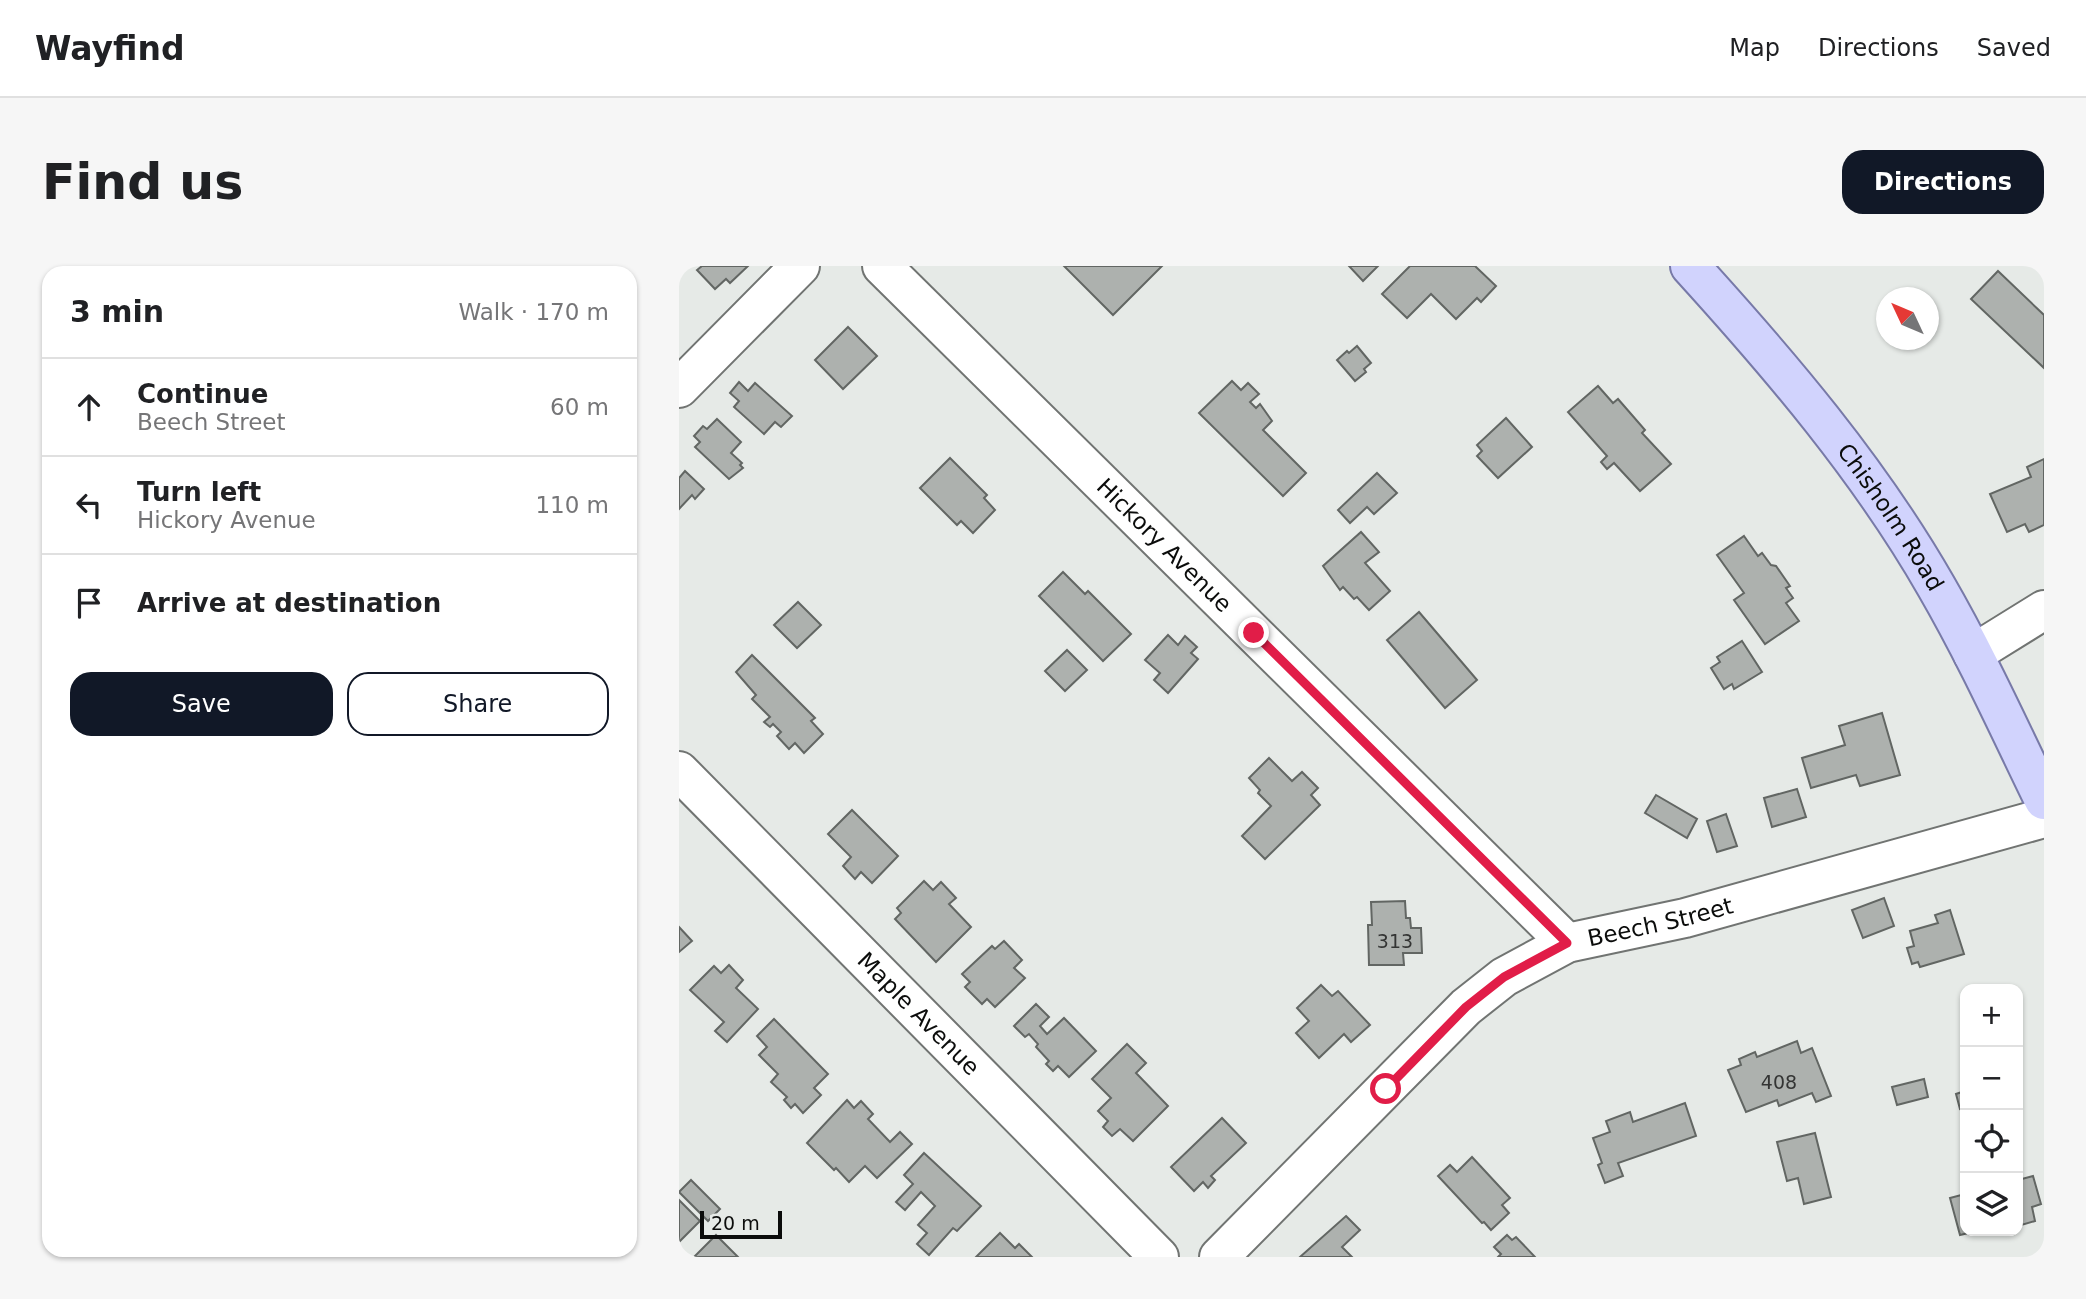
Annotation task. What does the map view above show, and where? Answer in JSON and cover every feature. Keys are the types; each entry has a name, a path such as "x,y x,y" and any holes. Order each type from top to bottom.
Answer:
{"main road":[{"name":"Chisholm Road","path":"1690,266 1770,355 1882,502 1936,585 2044,800"}],"street":[{"path":"679,388 800,266"},
{"name":"Hickory Avenue","path":"882,266 1567,943"},
{"path":"1973,654 2044,610"},
{"name":"Maple Avenue","path":"679,771 1159,1257"},
{"name":"Beech Street","path":"1219,1257 1466,1007 1504,977 1567,943 1685,918 2044,818"}],"building":[{"path":"702,266 748,266 730,283 726,279 715,289 697,270"},
{"path":"1064,266 1162,266 1113,315"},
{"path":"1349,266 1378,266 1363,281"},
{"path":"1410,266 1475,266 1496,286 1481,302 1477,298 1456,319 1431,294 1407,318 1382,294"},
{"path":"1998,271 2044,315 2044,368 1971,299"},
{"path":"848,327 877,356 843,389 815,360"},
{"path":"1357,346 1371,363 1364,369 1366,372 1355,381 1337,360"},
{"path":"1232,381 1241,390 1248,383 1259,394 1250,402 1256,408 1260,404 1272,421 1263,430 1306,473 1283,496 1199,413"},
{"path":"739,382 748,391 755,383 792,416 781,427 775,422 764,434 734,407 739,401 730,393"},
{"path":"1598,386 1613,403 1618,399 1645,430 1642,433 1671,464 1640,491 1614,463 1607,469 1601,462 1607,456 1568,412"},
{"path":"1506,418 1532,447 1498,478 1477,456 1482,451 1477,445"},
{"path":"717,419 741,442 731,453 742,463 740,465 743,468 729,479 695,447 700,442 694,436 703,426 707,429"},
{"path":"950,458 987,495 984,498 995,510 973,533 961,521 957,525 920,488"},
{"path":"2044,459 2044,525 2029,532 2025,524 2007,532 1990,494 2031,477 2027,467"},
{"path":"685,471 704,489 695,499 692,495 679,509 679,478"},
{"path":"1377,473 1397,493 1374,514 1367,507 1350,523 1338,510"},
{"path":"1361,532 1379,552 1365,563 1390,591 1369,610 1343,587 1340,590 1323,566"},
{"path":"1744,536 1758,556 1762,553 1771,565 1776,566 1790,586 1786,588 1793,598 1786,603 1799,621 1765,644 1734,600 1744,593 1717,555"},
{"path":"1063,572 1085,594 1088,591 1131,634 1103,661 1039,596"},
{"path":"798,602 821,625 797,648 774,625"},
{"path":"1419,612 1477,680 1445,708 1387,640"},
{"path":"1168,635 1178,645 1185,636 1197,647 1191,653 1198,659 1168,693 1154,680 1160,673 1145,660"},
{"path":"1742,641 1762,672 1734,689 1732,684 1724,689 1711,668 1720,662 1717,657"},
{"path":"1067,650 1087,670 1065,691 1045,671"},
{"path":"752,655 815,718 811,721 823,734 804,753 795,743 789,749 777,736 781,732 773,724 770,727 764,722 770,717 752,699 756,695 736,672"},
{"path":"1882,713 1900,775 1860,786 1856,775 1811,788 1802,758 1845,745 1839,726"},
{"path":"1269,758 1292,781 1302,772 1318,788 1311,795 1320,805 1265,859 1242,836 1271,806 1258,793 1260,790 1249,778"},
{"path":"1797,789 1806,817 1772,827 1764,798"},
{"path":"1656,795 1697,819 1687,838 1645,813"},
{"path":"852,810 898,856 872,883 861,872 855,879 843,866 851,857 828,834"},
{"path":"1726,814 1737,846 1717,852 1707,821"},
{"path":"924,881 933,890 941,882 956,898 949,904 971,927 936,962 895,919 901,913 897,908"},
{"path":"1884,898 1894,926 1863,938 1852,910"},
{"path":"1405,901 1406,918 1410,918 1411,928 1421,928 1422,953 1403,953 1404,965 1369,965 1368,925 1372,925 1371,902"},
{"path":"1950,910 1964,954 1920,967 1918,962 1912,964 1907,948 1914,946 1910,931 1938,923 1935,915"},
{"path":"679,927 692,941 679,952"},
{"path":"1004,941 1022,960 1014,968 1025,978 995,1007 987,999 982,1004 965,987 970,982 962,974 992,946 995,949"},
{"path":"729,965 743,980 736,988 758,1009 727,1042 715,1031 724,1022 690,990 714,966 721,973"},
{"path":"1321,985 1332,996 1338,991 1370,1025 1351,1042 1344,1034 1319,1058 1296,1033 1309,1021 1297,1008"},
{"path":"1036,1004 1049,1017 1040,1026 1047,1034 1064,1018 1096,1051 1069,1077 1058,1066 1053,1071 1046,1064 1049,1061 1036,1047 1038,1044 1029,1034 1025,1037 1014,1026"},
{"path":"774,1019 828,1074 814,1088 821,1095 803,1113 795,1104 791,1108 784,1100 787,1097 771,1082 778,1074 759,1055 767,1047 757,1036"},
{"path":"1797,1041 1801,1053 1812,1048 1831,1096 1816,1102 1812,1093 1779,1106 1777,1100 1746,1112 1728,1070 1741,1065 1739,1059 1755,1052 1757,1057"},
{"path":"1127,1044 1146,1063 1136,1073 1168,1106 1133,1141 1120,1129 1112,1136 1103,1127 1108,1121 1098,1111 1111,1098 1092,1079"},
{"path":"1924,1079 1928,1097 1897,1105 1892,1087"},
{"path":"1960,1093 1960,1109 1956,1094"},
{"path":"847,1100 854,1108 861,1101 873,1114 868,1119 890,1142 900,1132 912,1144 877,1178 865,1166 849,1182 807,1143"},
{"path":"1685,1103 1696,1136 1618,1163 1623,1176 1605,1183 1598,1165 1602,1163 1593,1138 1610,1132 1606,1121 1630,1112 1633,1122"},
{"path":"1222,1118 1246,1143 1211,1176 1215,1180 1208,1188 1203,1182 1194,1191 1171,1167"},
{"path":"1815,1133 1831,1197 1804,1204 1798,1178 1787,1181 1777,1142"},
{"path":"924,1153 981,1206 957,1231 953,1228 929,1255 917,1244 927,1233 918,1225 935,1206 921,1192 905,1210 896,1202 913,1184 904,1175"},
{"path":"1472,1157 1510,1198 1502,1205 1509,1213 1491,1230 1438,1176 1450,1165 1457,1172"},
{"path":"2033,1176 2041,1204 2032,1207 2035,1221 2023,1225 2023,1179"},
{"path":"691,1180 720,1209 708,1221 679,1192"},
{"path":"1960,1195 1960,1235 1950,1198"},
{"path":"679,1200 700,1221 679,1242"},
{"path":"1346,1216 1360,1230 1342,1247 1352,1257 1300,1257"},
{"path":"1000,1233 1015,1248 1019,1244 1032,1257 976,1257"},
{"path":"716,1235 738,1257 694,1257"},
{"path":"1507,1235 1512,1240 1516,1237 1535,1257 1498,1257 1501,1254 1494,1247"}],"route":[{"path":"1254,633 1567,943 1504,977 1466,1007 1386,1089"}]}
